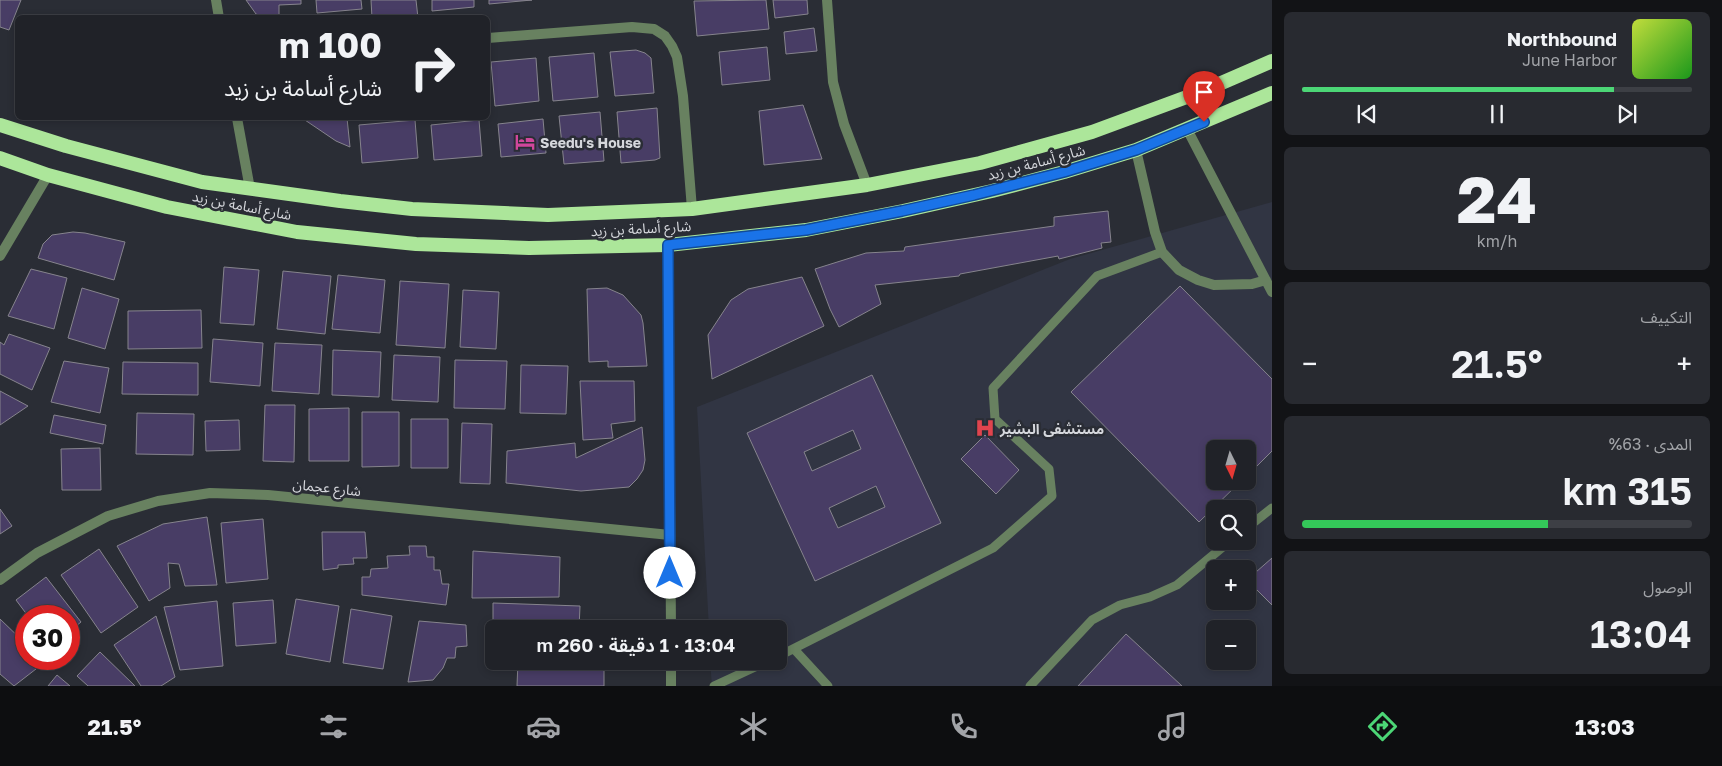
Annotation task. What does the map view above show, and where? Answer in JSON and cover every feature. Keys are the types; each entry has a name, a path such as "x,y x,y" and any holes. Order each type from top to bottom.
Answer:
{"highway":[{"name":"شارع أسامة بن زيد","path":"0,125 66,146 202,182 250,189 412,208 548,215 692,209 867,185 980,163 1092,132 1203,91 1272,60"},
{"name":"شارع أسامة بن زيد","path":"0,158 48,175 167,206 297,232 426,244 529,248 668,245 806,230 902,211 1037,179 1136,150 1272,93"}],"street":[{"path":"216,0 218,15"},
{"path":"827,0 832,82 844,124 867,185"},
{"path":"490,38 632,28 654,29 665,36 677,57 683,96 692,209"},
{"path":"237,120 250,189"},
{"path":"1187,129 1272,292"},
{"path":"1136,150 1155,232 1162,252 1179,270 1198,280 1214,285 1252,284 1266,280"},
{"path":"0,256 48,175"},
{"path":"668,245 671,620"},
{"name":"شارع عجمان","path":"0,580 37,553 108,516 158,501 210,493 268,495 670,535"},
{"path":"671,670 671,686"}],"lane":[{"path":"787,652 993,548 1052,496 1049,469 995,419 994,388 1097,276 1162,252"},
{"path":"1256,521 1272,508"},
{"path":"1030,686 1092,620 1120,605 1150,597 1177,585 1219,550"},
{"path":"794,649 828,686"},
{"path":"714,686 749,670"}],"shaded area":[{"name":"مستشفى البشير","path":"1272,202 1272,686 712,686 711,670 787,670 787,620 709,620 697,407 1070,259"}],"building":[{"path":"0,0 21,0 9,30 0,27"},
{"path":"246,0 301,0 301,4 279,5 279,15 256,14"},
{"path":"316,0 361,0 362,9 317,13"},
{"path":"371,0 416,0 418,15 372,15"},
{"path":"432,0 474,0 474,7 432,11"},
{"path":"489,0 532,0 489,4"},
{"path":"766,0 769,29 697,36 694,1"},
{"path":"773,0 807,0 808,14 775,18"},
{"path":"814,28 817,51 786,54 784,32"},
{"path":"767,47 770,80 722,85 719,52"},
{"path":"636,50 645,53 651,58 654,93 615,96 610,52"},
{"path":"594,53 598,97 553,101 549,57"},
{"path":"536,58 539,101 495,106 491,62"},
{"path":"803,105 822,159 764,165 759,111"},
{"path":"657,108 660,158 621,163 617,112"},
{"path":"600,112 604,161 564,164 559,116"},
{"path":"543,119 546,153 501,157 498,124"},
{"path":"305,120 347,120 350,147 336,141"},
{"path":"415,120 418,158 362,163 359,125"},
{"path":"479,120 482,156 434,160 431,125"},
{"path":"1108,211 1111,242 1101,243 1102,248 1059,259 1058,256 960,274 959,276 875,285 881,304 839,327 815,269 866,253 904,251 905,247 1054,226 1054,217"},
{"path":"73,232 125,242 114,280 38,258 43,244 52,235"},
{"path":"224,267 259,270 254,325 220,323"},
{"path":"31,269 67,278 54,329 8,316"},
{"path":"283,271 331,276 325,334 277,329"},
{"path":"338,275 385,280 380,333 332,329"},
{"path":"802,277 824,326 712,379 708,335 731,300 748,289"},
{"path":"400,281 449,284 445,348 396,345"},
{"path":"1180,286 1272,379 1272,451 1256,467 1256,440 1206,440 1206,490 1232,490 1222,500 1206,500 1206,515 1199,522 1071,392"},
{"path":"82,288 119,299 105,349 68,338"},
{"path":"607,288 623,295 641,315 647,366 608,367 608,361 589,362 587,289"},
{"path":"463,290 499,292 496,349 460,347"},
{"path":"201,310 202,348 128,349 128,311"},
{"path":"9,334 50,348 32,390 0,374 0,342 4,345"},
{"path":"213,339 263,343 260,386 210,382"},
{"path":"275,343 322,345 319,394 272,391"},
{"path":"333,350 381,352 379,397 332,395"},
{"path":"394,355 440,357 438,402 392,400"},
{"path":"455,360 507,361 505,409 454,408"},
{"path":"64,361 109,368 100,413 51,402"},
{"path":"123,362 198,363 198,395 122,394"},
{"path":"521,365 568,366 566,414 520,413"},
{"path":"872,375 941,523 815,581 747,433","holes":["853,430 861,449 812,471 804,452","876,486 885,507 838,528 829,508"]},
{"path":"580,381 634,381 635,421 611,424 613,438 583,440"},
{"path":"0,391 28,406 0,425"},
{"path":"265,405 295,405 294,462 263,461"},
{"path":"349,408 349,461 309,461 309,409"},
{"path":"362,412 399,412 399,466 362,467"},
{"path":"137,413 194,414 193,455 136,454"},
{"path":"54,415 106,425 103,444 50,433"},
{"path":"411,419 448,419 448,468 411,468"},
{"path":"239,420 240,450 206,451 205,421"},
{"path":"462,423 492,424 490,484 460,483"},
{"path":"642,427 645,460 643,470 629,487 581,491 506,483 507,451 575,443 576,458"},
{"path":"985,435 1019,470 996,494 961,459"},
{"path":"100,448 101,490 62,490 61,449"},
{"path":"0,509 12,526 0,534"},
{"path":"207,517 217,585 185,586 179,564 168,563 170,588 149,601 117,546 163,524"},
{"path":"263,519 268,579 226,583 221,523"},
{"path":"322,532 365,532 367,558 353,558 354,564 338,565 338,568 323,570"},
{"path":"409,546 426,546 427,557 434,557 434,570 440,570 442,584 449,584 446,605 362,595 362,577 370,577 371,569 388,568 387,556 410,555"},
{"path":"99,549 138,607 101,633 61,575"},
{"path":"473,551 560,557 559,597 472,598"},
{"path":"1272,558 1272,605 1256,589 1256,572"},
{"path":"46,577 68,605 20,605 16,600"},
{"path":"296,599 339,606 330,662 286,654"},
{"path":"273,600 276,643 236,646 233,603"},
{"path":"217,601 223,666 180,670 164,607"},
{"path":"493,603 580,606 579,620 493,620"},
{"path":"351,609 392,616 383,669 343,663"},
{"path":"156,616 175,677 161,686 141,686 114,645"},
{"path":"0,619 15,633 15,670 35,670 14,686 0,674"},
{"path":"419,621 466,625 467,646 456,647 455,658 447,658 443,668 433,680 408,682"},
{"path":"1126,634 1182,686 1078,686"},
{"path":"100,652 135,686 88,686 77,676"},
{"path":"518,670 604,670 604,686 517,686"},
{"path":"57,675 70,686 48,686"}],"place":[{"name":"Seedu's House","path":"525,142"},
{"name":"مستشفى البشير","path":"985,428"}],"route":[{"path":"670,573 668,245 806,230 992,191 1136,150 1204,122"}]}
